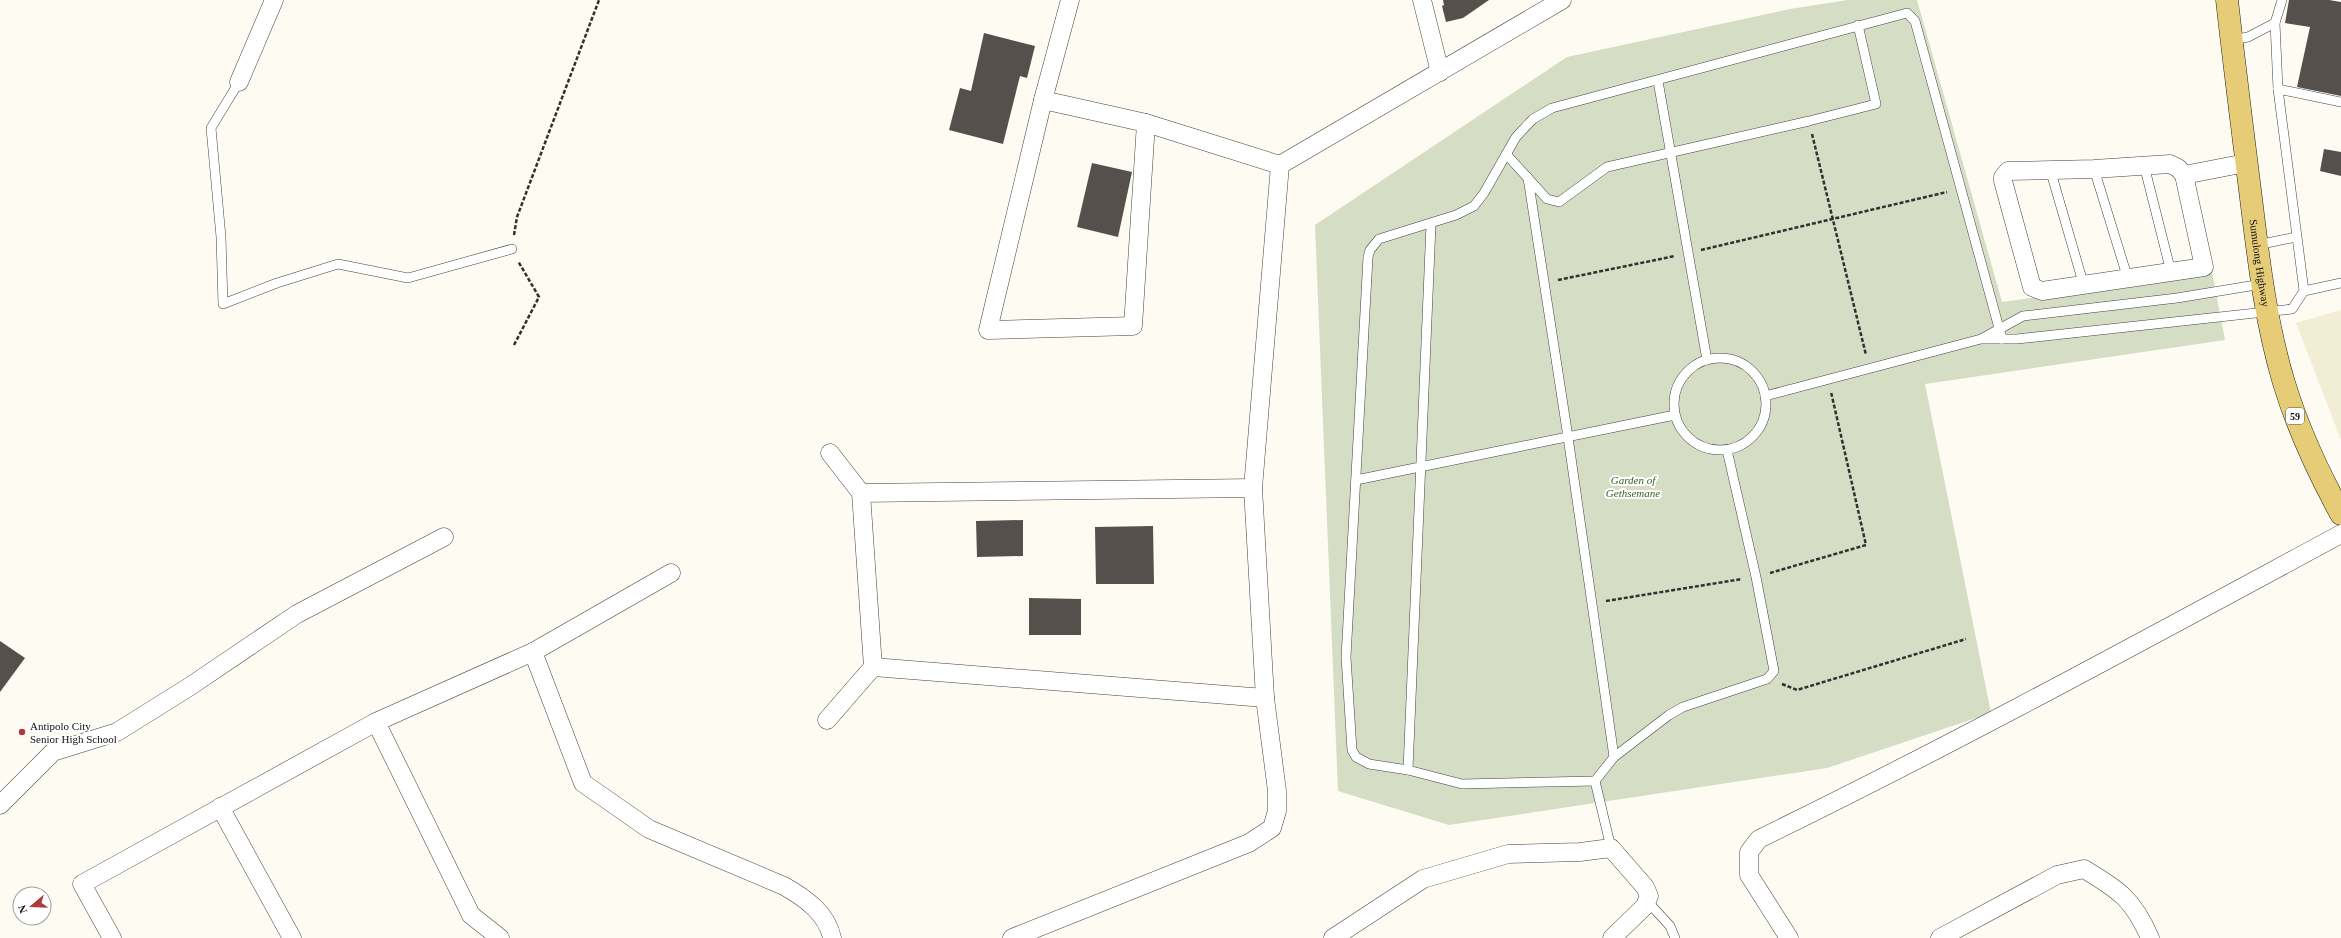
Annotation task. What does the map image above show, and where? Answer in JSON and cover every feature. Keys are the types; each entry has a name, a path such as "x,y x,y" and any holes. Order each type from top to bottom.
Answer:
{"main road":[{"name":"Sumulong Highway","path":"2227,0 2256,245 2266,311 2283,382 2296,419 2322,480 2341,514"}],"street":[{"path":"239,82 274,0"},
{"path":"1070,0 1043,100 988,330 1133,326 1146,124"},
{"path":"1422,0 1440,72"},
{"path":"1043,100 1146,124 1280,165 1562,0"},
{"path":"2184,175 2246,163"},
{"path":"2170,164 2178,168 2184,175 2204,267 2084,286 2042,291 2032,287 2003,177 2008,171 2094,169 2144,165 2170,164"},
{"path":"1012,938 1249,843 1272,828 1277,811 1277,791 1265,698 1254,488 1280,165"},
{"path":"827,720 873,667 861,493 830,453"},
{"path":"861,493 1254,488"},
{"path":"1789,938 1749,875 1749,852 1759,839 1863,788 2040,696 2341,534"},
{"path":"0,805 53,752 117,732 189,687 297,614 444,537"},
{"path":"112,938 82,884 376,722 534,652 671,573"},
{"path":"534,652 583,783 649,829 784,886 803,897 817,908 832,938"},
{"path":"873,667 1265,698"},
{"path":"376,722 470,914 500,938"},
{"path":"220,808 292,938"},
{"path":"1333,938 1423,879 1508,854 1580,852 1611,848 1648,891 1648,902 1612,938"},
{"path":"1940,938 2057,875 2084,868 2117,889 2130,901 2142,919 2150,938"}],"lane":[{"path":"1981,339 2002,339 2292,309 2304,291 2278,89 2275,23 2282,0"},
{"path":"1595,781 1462,784 1408,770 1362,761 1352,750 1350,743 1346,657 1370,250 1379,239 1385,236 1431,224 1456,215 1474,206 1484,193 1516,137 1532,119 1552,108 1658,81 1858,25 1907,13 1912,16 1962,189 2002,339"},
{"path":"2231,40 2248,37 2275,23"},
{"path":"1506,154 1547,199 1559,202 1606,167 1809,121 1876,104 1858,25"},
{"path":"1658,81 1707,360"},
{"path":"239,82 211,128 221,237 223,304 277,283 338,264 408,278 512,249"},
{"path":"2278,89 2341,102"},
{"path":"2144,165 2171,272"},
{"path":"2050,169 2084,286"},
{"path":"2094,169 2128,279"},
{"path":"1528,178 1568,437 1614,757"},
{"path":"1408,770 1431,224"},
{"path":"2256,245 2296,237"},
{"path":"2304,291 2341,283"},
{"path":"1765,396 1981,339 2023,316 2177,298 2262,284"},
{"path":"1724,358 1743,364 1757,378 1765,396 1764,416 1755,434 1742,444 1727,450 1710,449 1694,443 1682,431 1675,415 1674,398 1679,381 1691,368 1707,360 1724,358"},
{"path":"1356,480 1675,415"},
{"path":"1595,781 1614,757 1669,714 1683,707 1771,676 1774,665 1756,576 1727,450"},
{"path":"1595,781 1611,848"},
{"path":"1648,902 1670,926 1675,938"}],"path":[{"path":"514,345 538,297 512,249 517,217 599,0"},
{"path":"1809,121 1870,369"},
{"path":"1544,282 1688,253 1962,189"},
{"path":"1592,603 1756,576 1866,545 1829,380"},
{"path":"1771,676 1784,686 1797,690 1966,639"}],"shaded area":[{"path":"2341,310 2341,440 2296,323"}],"green space":[{"name":"Garden of Gethsemane","path":"1848,0 1917,0 2002,302 2212,272 2225,340 1925,384 1991,713 1827,768 1449,825 1338,791 1315,225 1567,57 1790,9"}],"building":[{"path":"1443,0 1489,0 1463,18 1446,22 1442,6 1444,5"},
{"path":"2289,0 2329,0 2341,2 2341,96 2297,87 2310,27 2285,23"},
{"path":"984,33 1035,46 1027,78 1020,76 1003,144 949,130 960,88 971,91"},
{"path":"2324,149 2341,152 2341,176 2320,171"},
{"path":"1092,163 1132,172 1118,237 1077,227"},
{"path":"1023,520 1023,556 977,557 976,521"},
{"path":"1153,526 1154,584 1096,584 1095,527"},
{"path":"1029,598 1081,599 1081,635 1029,635"},
{"path":"0,641 25,658 0,692"}],"place":[{"name":"Antipolo City Senior High School","path":"22,732"}]}
